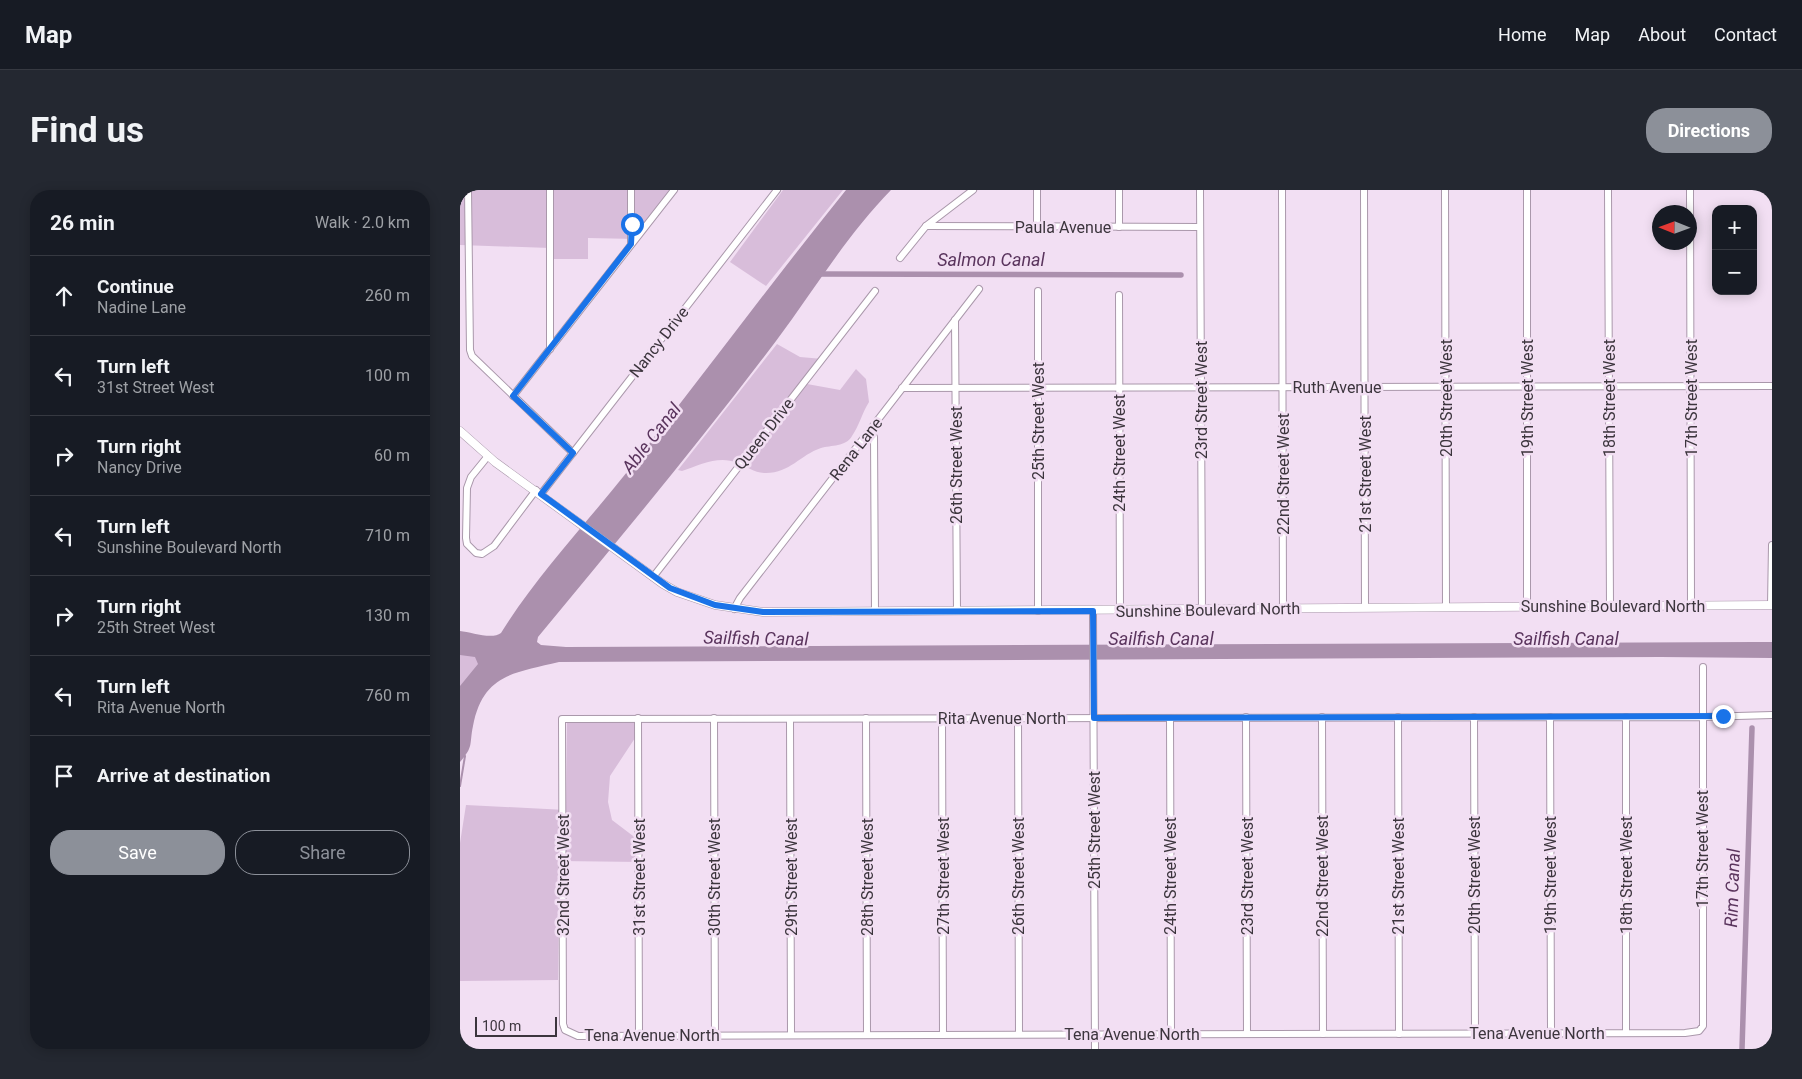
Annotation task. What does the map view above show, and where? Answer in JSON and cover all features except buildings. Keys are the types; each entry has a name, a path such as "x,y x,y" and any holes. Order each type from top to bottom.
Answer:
{"street":[{"path":"468,190 470,350 477,362 573,453"},
{"path":"550,190 550,348"},
{"path":"631,190 631,244"},
{"path":"513,396 674,190"},
{"name":"Nancy Drive","path":"488,456 471,477 467,488 466,538 470,550 476,554 489,550 573,453 777,190"},
{"path":"900,258 926,226 972,190"},
{"path":"1037,190 1037,227"},
{"path":"1119,190 1119,227"},
{"name":"23rd Street West","path":"1200,190 1202,610"},
{"name":"22nd Street West","path":"1282,190 1283,609"},
{"name":"21st Street West","path":"1364,190 1365,608"},
{"name":"20th Street West","path":"1445,190 1446,607"},
{"name":"19th Street West","path":"1527,190 1527,606"},
{"name":"18th Street West","path":"1608,190 1610,606"},
{"name":"17th Street West","path":"1690,190 1691,606"},
{"name":"Paula Avenue","path":"926,226 1200,226"},
{"name":"Rena Lane","path":"734,609 740,598 979,289"},
{"name":"Queen Drive","path":"653,577 875,291"},
{"name":"25th Street West","path":"1038,291 1038,611"},
{"name":"24th Street West","path":"1119,295 1120,611"},
{"name":"26th Street West","path":"955,320 957,611"},
{"name":"Ruth Avenue","path":"902,388 1772,386"},
{"path":"870,430 874,437 875,612"},
{"name":"Sunshine Boulevard North","path":"460,431 488,456 582,523 653,577 670,588 697,600 734,609 763,612 875,612 1771,605"},
{"path":"1771,605 1772,544"},
{"name":"25th Street West","path":"1093,611 1095,1049"},
{"name":"17th Street West","path":"1699,1031 1703,1026 1703,667"},
{"name":"Rita Avenue North","path":"562,718 1702,717 1772,715"},
{"name":"23rd Street West","path":"1246,717 1247,1034"},
{"name":"22nd Street West","path":"1322,717 1323,1034"},
{"name":"21st Street West","path":"1398,717 1399,1034"},
{"name":"20th Street West","path":"1474,717 1474,1034"},
{"name":"19th Street West","path":"1550,717 1551,1033"},
{"name":"18th Street West","path":"1626,717 1626,1033"},
{"name":"32nd Street West","path":"562,718 563,1024 565,1030"},
{"name":"31st Street West","path":"638,718 639,1036"},
{"name":"30th Street West","path":"714,718 715,1035"},
{"name":"28th Street West","path":"866,718 867,1035"},
{"name":"27th Street West","path":"942,718 943,1034"},
{"name":"26th Street West","path":"1018,718 1019,1034"},
{"name":"24th Street West","path":"1170,718 1171,1034"},
{"name":"29th Street West","path":"790,719 791,1035"},
{"name":"Tena Avenue North","path":"565,1030 578,1036 1685,1034 1699,1031"}],"shaded area":[{"path":"460,190 672,190 636,239 588,238 588,259 554,259 550,248 460,245"},
{"path":"783,190 843,190 766,286 730,262"},
{"path":"846,190 891,190 845,244 776,341 718,416 538,637 537,642 541,645 566,647 1772,642 1772,658 559,662 515,673 493,686 484,696 478,709 469,749 460,762 460,686 478,664 475,657 460,655 460,631 487,636 501,633 530,591 627,472"},
{"path":"777,344 800,357 823,359 807,384 840,390 856,369 866,379 869,402 849,440 842,444 821,448 788,467 774,472 758,472 737,463 723,460 716,460 682,471 678,470"},
{"path":"460,652 502,656 460,729"},
{"path":"639,718 637,735 610,776 608,802 612,820 641,842 641,862 559,861 558,980 460,981 460,843 466,805 566,810 567,723"}],"waterway":[{"name":"Salmon Canal","path":"818,274 1181,275"},
{"name":"Rim Canal","path":"1742,1049 1752,728"},
{"path":"460,786 465,756"}],"route":[{"path":"632,224 631,244 513,396 573,453 541,494 632,562 678,592 715,605 763,612 1093,611 1094,718 1723,716"}],"water label":[{"name":"Able Canal","path":"651,438"},
{"name":"Sailfish Canal","path":"756,638"},
{"name":"Sailfish Canal","path":"1161,638"},
{"name":"Sailfish Canal","path":"1566,638"}]}
